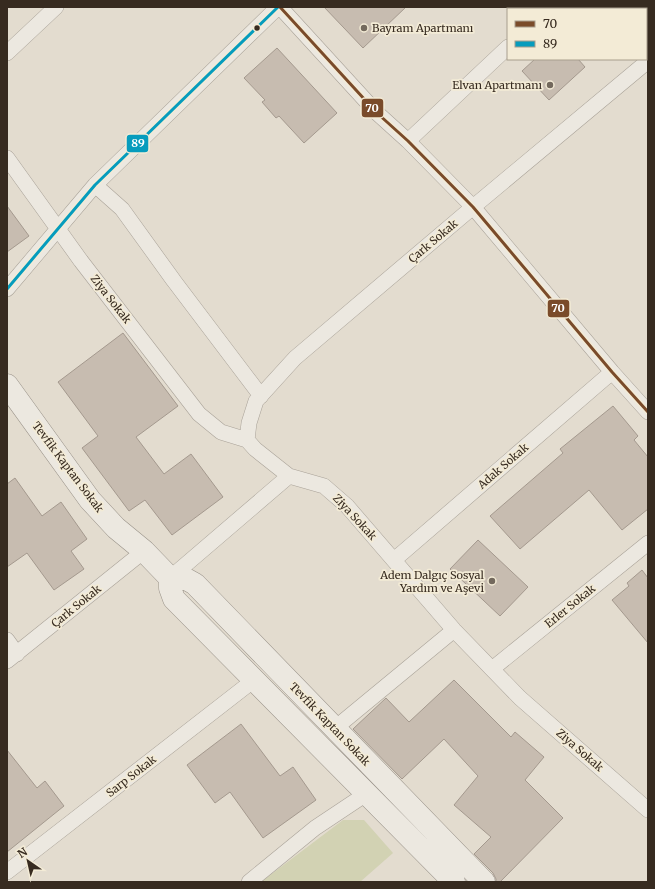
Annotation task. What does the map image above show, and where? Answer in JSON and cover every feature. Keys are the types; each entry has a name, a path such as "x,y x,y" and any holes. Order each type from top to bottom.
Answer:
{"street":[{"path":"9,47 56,7"},
{"path":"7,289 95,185 276,8 377,113 408,141 473,207 612,372 648,412"},
{"path":"408,141 507,48"},
{"name":"Çark Sokak","path":"247,440 248,423 256,401 295,358 648,61"},
{"name":"Ziya Sokak","path":"7,158 58,229 199,414 221,432 247,440 255,449 289,476 324,486 347,506 454,630 520,698 648,810"},
{"path":"95,185 122,209 174,281 261,396"},
{"name":"Adak Sokak","path":"394,560 612,372"},
{"name":"Tevfik Kaptan Sokak","path":"7,385 90,500 116,528 144,551 170,578 186,579 194,584 484,882"},
{"path":"289,476 170,578 170,588 174,599 454,882"},
{"name":"Erler Sokak","path":"492,669 648,543"},
{"name":"Çark Sokak","path":"12,657 144,551"},
{"path":"334,729 454,630"},
{"path":"7,640 12,657"},
{"name":"Sarp Sokak","path":"7,872 254,680"},
{"path":"249,882 315,828 366,794"}],"green space":[{"path":"343,820 364,820 393,853 360,882 261,882"}],"building":[{"name":"Bayram Apartmanı","path":"324,7 406,7 363,48"},
{"path":"277,48 337,113 304,143 279,116 276,118 262,102 265,100 244,78"},
{"name":"Elvan Apartmanı","path":"534,60 579,60 585,67 549,100 522,71"},
{"path":"7,206 29,236 7,252"},
{"path":"123,333 178,406 136,437 164,474 191,454 223,497 172,535 145,500 129,511 82,448 98,436 58,382"},
{"path":"613,406 638,436 634,440 648,457 648,509 622,530 589,490 520,549 490,516 563,453 560,449"},
{"path":"15,478 42,516 61,502 87,539 71,551 84,569 54,590 27,553 7,567 7,484"},
{"path":"478,540 528,587 500,616 450,569"},
{"path":"642,570 648,578 648,643 612,600 629,586 627,583"},
{"path":"454,680 511,737 515,732 544,757 525,780 563,818 500,882 496,882 493,873 474,854 491,837 454,805 478,776 444,739 402,779 353,729 386,698 409,722"},
{"path":"241,724 280,776 293,767 316,800 263,838 230,792 215,803 187,765"},
{"path":"7,750 37,788 45,781 64,806 7,852"}],"transit line":[{"name":"89","path":"7,289 95,185 278,7"},
{"name":"70","path":"280,7 377,113 408,141 473,207 612,372 648,412"}],"place":[{"name":"Bayram Apartmanı","path":"364,28"},
{"name":"Elvan Apartmanı","path":"550,85"},
{"name":"Adem Dalgıç Sosyal Yardım ve Aşevi","path":"492,581"}]}
